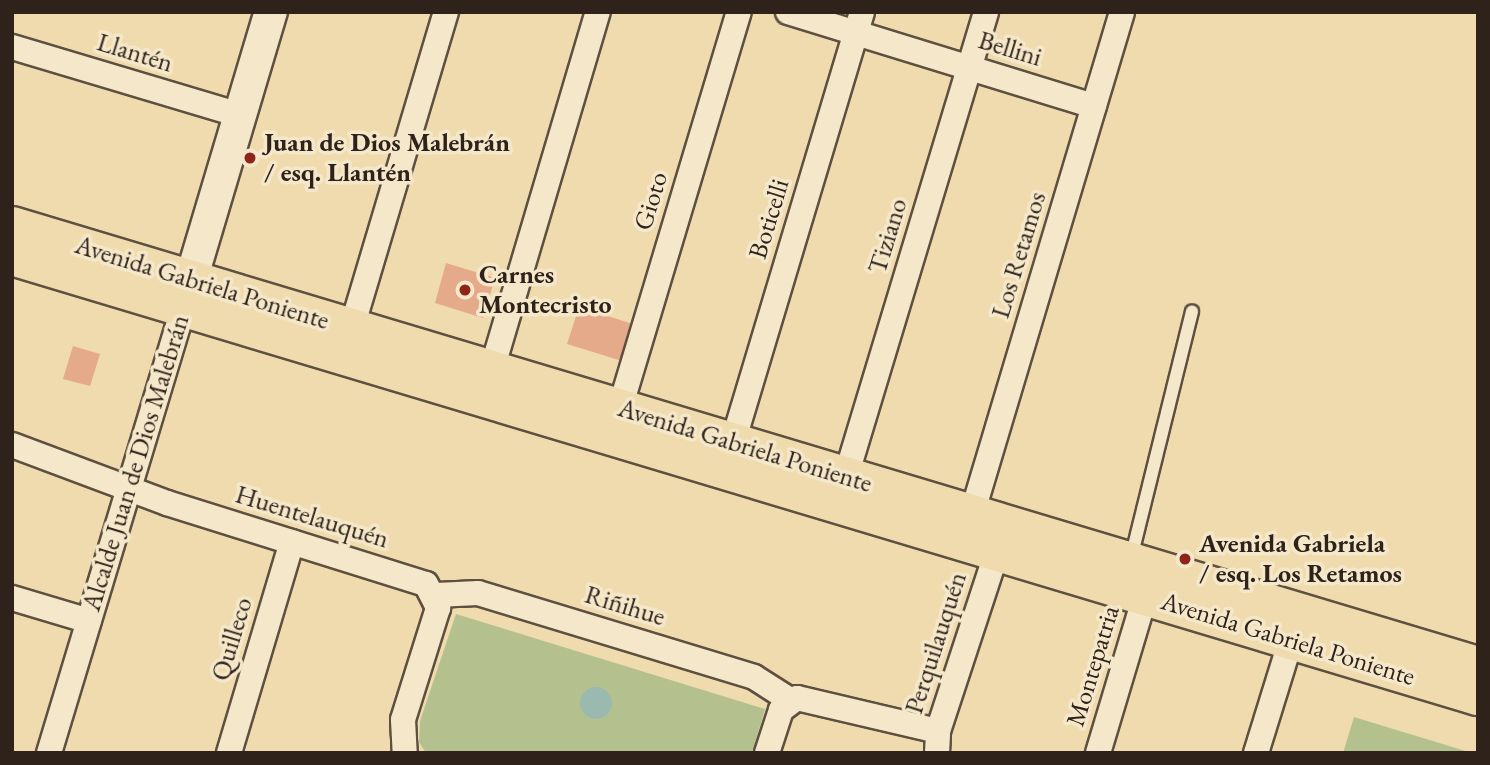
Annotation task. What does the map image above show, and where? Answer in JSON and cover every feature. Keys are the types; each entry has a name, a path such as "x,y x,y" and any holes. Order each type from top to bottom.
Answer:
{"main road":[{"name":"Avenida Gabriela Poniente","path":"12,226 187,293 997,552 1138,579 1478,666"},
{"name":"Avenida Gabriela Poniente","path":"12,256 352,327 492,369 972,514 1291,639 1478,696"}],"street":[{"name":"Alcalde Juan de Dios Malebrán","path":"50,753 271,12"},
{"path":"352,327 446,12"},
{"path":"492,369 598,12"},
{"name":"Gioto","path":"620,408 739,12"},
{"name":"Bellini","path":"788,12 859,23 969,68 1094,106"},
{"name":"Tiziano","path":"846,476 986,12"},
{"name":"Los Retamos","path":"972,514 1122,12"},
{"name":"Boticelli","path":"733,442 859,23"},
{"name":"Llantén","path":"12,47 240,116"},
{"name":"Huentelauquén","path":"12,444 292,542 420,581 436,595"},
{"name":"Quilleco","path":"229,753 292,542"},
{"name":"Perquilauquén","path":"937,742 997,552"},
{"name":"Montepatria","path":"1098,753 1138,579"},
{"name":"Riñihue","path":"436,595 478,593 754,677 790,700"},
{"path":"405,753 401,731 438,608 436,595"},
{"path":"12,598 89,621"},
{"path":"1256,753 1291,639"},
{"path":"767,753 780,710 790,700 804,697 937,742"}],"lane":[{"path":"1138,579 1192,311"}],"green space":[{"path":"456,614 765,709 752,753 426,753 419,742 420,721"},
{"path":"1354,717 1472,753 1343,753"}],"water":[{"path":"596,687 607,692 612,703 607,714 596,719 585,714 580,703 585,692"}],"building":[{"name":"Carnes Montecristo","path":"446,263 495,278 483,318 435,303"},
{"path":"579,307 633,324 622,361 567,344"},
{"path":"73,346 100,354 90,386 63,379"}],"place":[{"name":"Juan de Dios Malebrán / esq. Llantén","path":"250,158"},
{"name":"Carnes Montecristo","path":"465,290"},
{"name":"Avenida Gabriela / esq. Los Retamos","path":"1185,559"}]}
